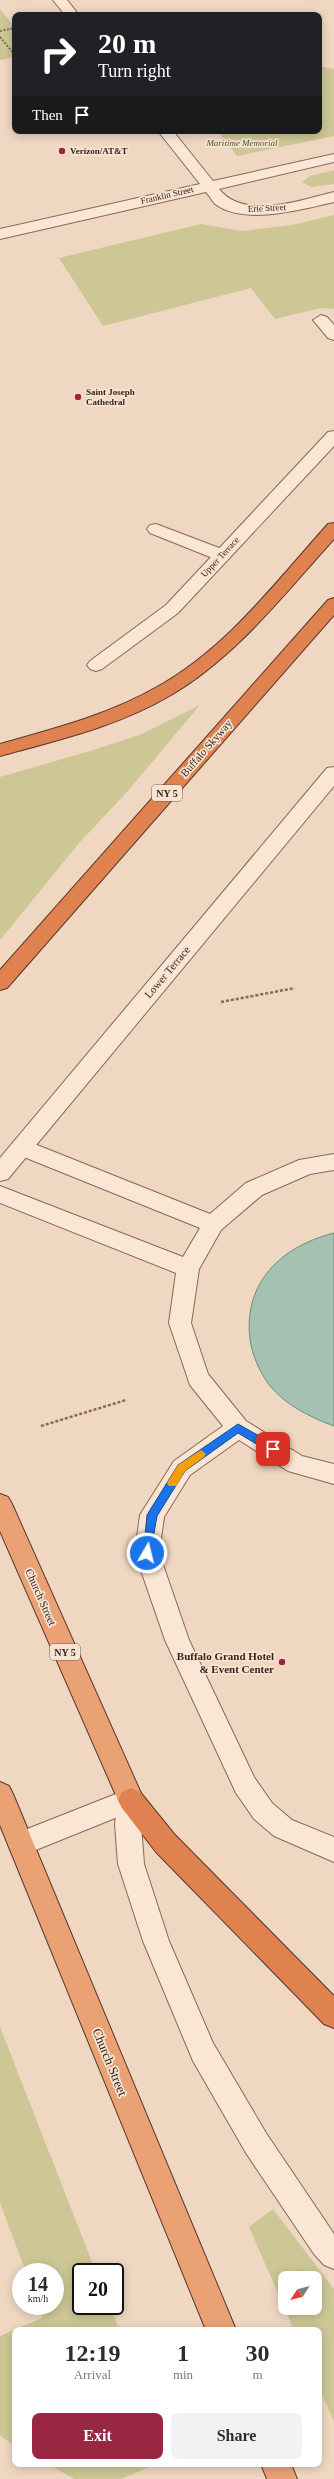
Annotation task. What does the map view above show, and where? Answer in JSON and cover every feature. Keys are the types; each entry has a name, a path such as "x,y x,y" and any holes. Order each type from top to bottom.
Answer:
{"highway":[{"path":"0,750 103,719 146,700 185,678 221,650 334,528"},
{"name":"Buffalo Skyway","path":"0,983 334,604"},
{"name":"Church Street","path":"0,1504 130,1800"},
{"name":"Church Street","path":"0,1794 220,2327"},
{"path":"130,1800 171,1848 334,2015"},
{"path":"277,2467 282,2479"}],"street":[{"path":"60,0 70,12"},
{"name":"Erie Street","path":"167,134 221,201 246,210 282,209 334,197"},
{"name":"Franklin Street","path":"0,234 209,185 334,158"},
{"path":"321,320 334,335"},
{"name":"Upper Terrace","path":"96,665 172,609 334,436"},
{"path":"156,529 222,555"},
{"name":"Lower Terrace","path":"0,1173 334,773"},
{"path":"22,1146 213,1224"},
{"path":"334,1162 307,1166 254,1188 213,1224 188,1268 180,1323 198,1378 238,1428 296,1464 334,1474"},
{"path":"0,1194 188,1268"},
{"path":"238,1428 182,1468 152,1515 147,1553 177,1640 245,1785 263,1811 283,1828 334,1850"},
{"path":"21,1844 130,1800 128,1824 131,1864 156,1941 203,2052 256,2143 324,2244 334,2255"}],"path":[{"path":"0,32 12,29"},
{"path":"0,37 12,51"},
{"path":"221,1002 294,988"},
{"path":"40,1426 126,1400"}],"green space":[{"path":"0,9 12,24 12,58 0,60"},
{"name":"Maritime Memorial","path":"322,67 334,69 334,136 237,156 220,134 322,134"},
{"path":"334,170 334,184 311,187 302,182 310,176"},
{"path":"334,215 334,309 321,308 275,319 251,288 103,326 59,258 201,224 242,231 292,225"},
{"path":"200,705 127,792 80,842 0,940 0,777 142,734"},
{"path":"0,2027 92,2263 72,2263 72,2315 113,2315 118,2327 21,2327 42,2318 41,2315 64,2315 64,2263 23,2263 0,2203"},
{"path":"273,2209 320,2271 278,2271 278,2293 249,2227"},
{"path":"322,2273 334,2289 334,2422 322,2394 322,2327 293,2327 287,2315 322,2315"},
{"path":"12,2331 12,2443 0,2436 0,2336"},
{"path":"53,2467 150,2467 121,2479 74,2479"}],"shaded area":[{"path":"334,1233 334,1426 316,1419 291,1405 266,1381 253,1351 250,1339 249,1319 253,1300 260,1284 270,1270 283,1257 298,1247 315,1239"}],"slow traffic":[{"path":"172,1483 182,1468 201,1454"}],"place":[{"name":"Verizon/AT&T","path":"62,151"},
{"name":"Saint Joseph Cathedral","path":"78,397"},
{"name":"Buffalo Grand Hotel & Event Center","path":"282,1662"}],"route":[{"path":"147,1553 152,1515 182,1468 238,1428 273,1449"}]}
